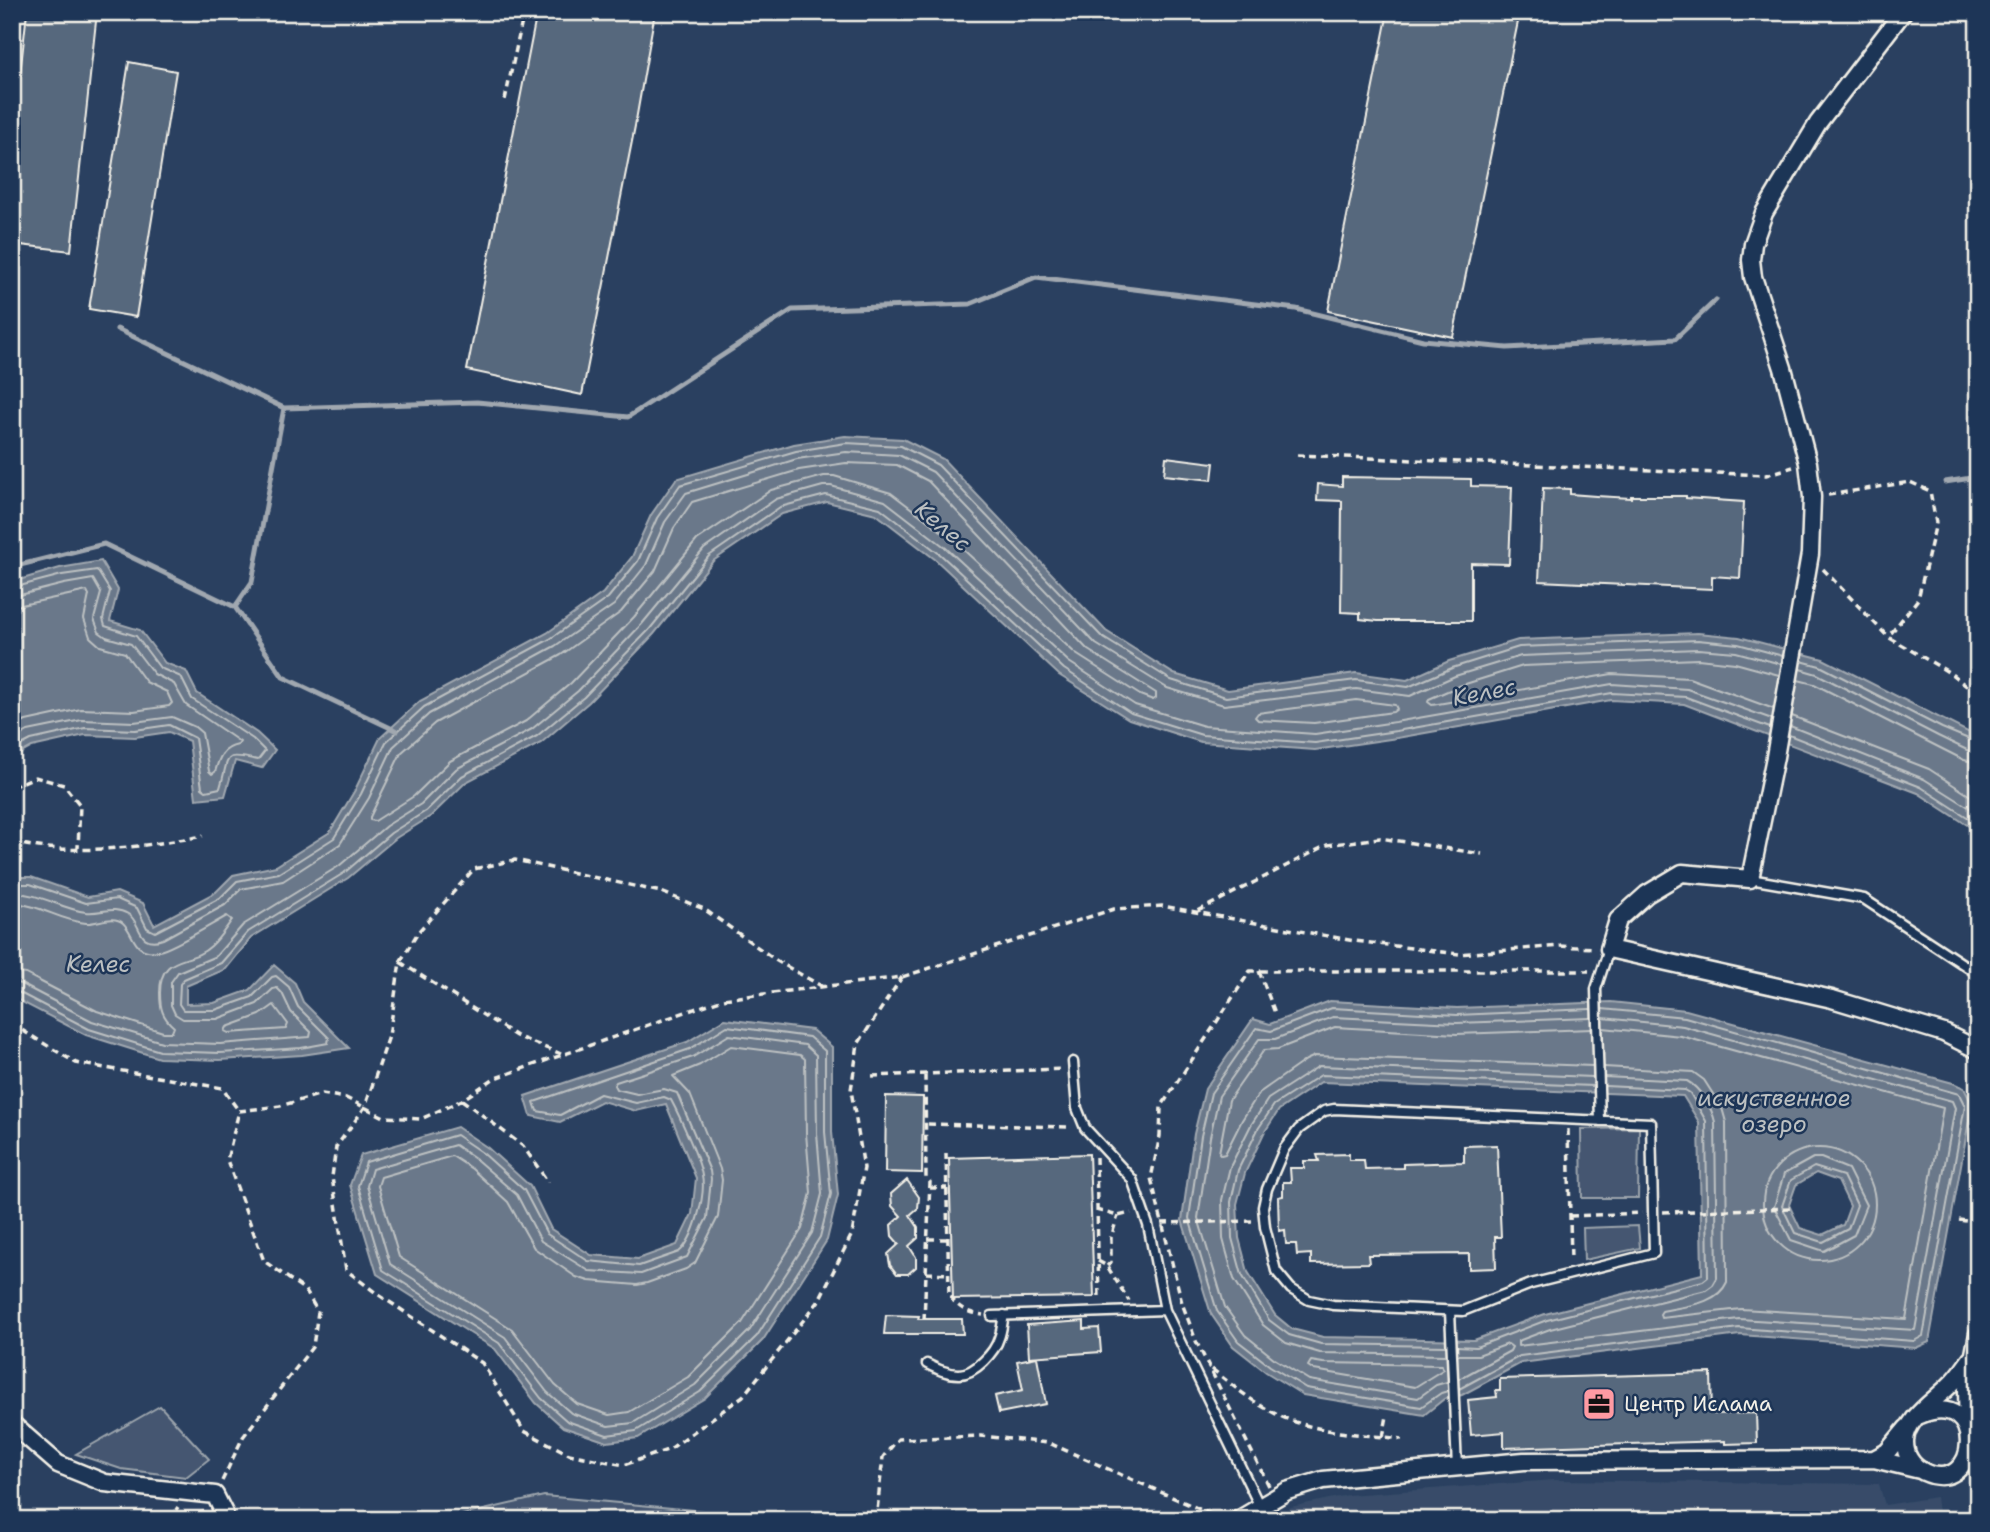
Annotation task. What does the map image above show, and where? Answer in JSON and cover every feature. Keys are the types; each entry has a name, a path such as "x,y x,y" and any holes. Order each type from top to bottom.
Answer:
{"street":[{"path":"1903,12 1818,123 1771,201 1756,231 1753,244 1753,277 1783,368 1808,463 1812,497 1810,554 1750,879 1682,873 1647,894 1618,920 1609,949 1832,999 1944,1033 1978,1050"},
{"path":"1959,1468 1966,1460 1973,1434 1967,1389 1978,1334"},
{"path":"1874,1459 1887,1452 1954,1382 1971,1359"},
{"path":"1920,1470 1907,1454 1905,1443 1906,1432 1916,1419 1930,1411 1941,1410 1952,1413 1973,1434"},
{"path":"12,1424 58,1464 105,1483 215,1495 224,1513 222,1520"},
{"path":"1238,1520 1287,1491 1323,1480 1524,1461 1874,1459 1940,1475 1978,1462"}],"lane":[{"path":"1750,879 1864,898 1978,974"},
{"path":"1600,1121 1596,989 1609,949"},
{"path":"1073,1066 1077,1108 1085,1128 1132,1179 1144,1209 1165,1310 1259,1507"},
{"path":"1334,1109 1600,1121 1651,1123 1654,1253 1531,1284 1463,1311 1333,1305 1309,1300 1291,1289 1276,1272 1265,1227 1263,1207 1267,1189 1284,1149 1299,1129 1324,1111 1334,1109"},
{"path":"992,1316 1165,1310"},
{"path":"1450,1311 1457,1468"},
{"path":"927,1364 946,1372 962,1374 977,1366 992,1352 999,1339 1004,1315"}],"path":[{"path":"505,100 524,12"},
{"path":"1297,454 1766,475 1808,463"},
{"path":"1812,497 1910,482 1930,491 1936,523 1918,599 1888,637"},
{"path":"1810,554 1888,637 1950,673 1978,695"},
{"path":"12,787 35,777 64,785 80,805 78,849"},
{"path":"12,842 40,848 128,849 202,836"},
{"path":"1196,912 1327,845 1380,838 1482,854"},
{"path":"823,987 777,961 704,908 661,892 515,860 474,869 419,931 400,962 389,1036 365,1107 336,1147 332,1177 346,1270 482,1363 524,1431 569,1454 624,1465 670,1449 743,1396 818,1302 852,1234 864,1168 851,1090 858,1044 902,977"},
{"path":"239,1111 280,1106 323,1094 346,1098 384,1117 421,1119 462,1100 493,1079 723,999 902,977 1114,909 1162,906 1355,941 1459,954 1560,946 1609,949"},
{"path":"400,962 516,1036 563,1054"},
{"path":"1259,971 1275,1013"},
{"path":"12,1024 76,1063 222,1088 239,1111"},
{"path":"872,1076 1073,1066"},
{"path":"924,1320 930,1188 930,1182 926,1178 925,1074"},
{"path":"12,1093 15,1099 12,1103"},
{"path":"462,1100 523,1146 548,1182"},
{"path":"215,1495 243,1437 313,1346 318,1312 305,1290 264,1261 227,1160 239,1111"},
{"path":"1568,1120 1571,1275"},
{"path":"928,1124 1085,1128"},
{"path":"1096,1142 1100,1312"},
{"path":"946,1153 949,1295 955,1303 971,1313 992,1316"},
{"path":"930,1188 947,1188"},
{"path":"1570,1216 1794,1208"},
{"path":"1096,1210 1118,1216 1144,1209"},
{"path":"1107,1266 1111,1262 1111,1237 1118,1216"},
{"path":"1959,1220 1978,1223"},
{"path":"1171,1224 1253,1221"},
{"path":"928,1239 948,1238"},
{"path":"1098,1261 1107,1266 1135,1311"},
{"path":"926,1273 949,1274"},
{"path":"1210,1367 1243,1394 1276,1414 1316,1428 1402,1439"},
{"path":"1383,1437 1387,1416"},
{"path":"876,1520 883,1457 898,1439 981,1436 1049,1443 1224,1520"}],"shaded area":[{"path":"1639,1128 1638,1198 1582,1198 1581,1129"},
{"path":"1638,1226 1640,1248 1584,1260 1583,1228"},
{"path":"160,1406 209,1459 186,1477 121,1469 76,1454"},
{"path":"1554,1480 1879,1484 1885,1505 1936,1497 1939,1520 1272,1520 1291,1507 1348,1495"},
{"path":"544,1496 703,1511 707,1520 460,1520 458,1516"}],"water":[{"name":"Келес","path":"845,436 903,439 943,459 1106,631 1174,674 1228,690 1356,673 1407,680 1449,661 1518,640 1698,633 1739,637 1823,659 1978,737 1978,832 1918,793 1684,704 1611,700 1315,750 1201,742 1129,719 1059,675 936,560 876,514 827,502 782,514 713,561 654,634 589,702 541,743 466,782 431,816 396,838 348,878 251,938 226,969 186,986 186,1004 214,1003 250,990 274,965 295,983 303,1002 349,1048 302,1055 220,1060 159,1058 86,1035 12,997 12,877 31,877 88,897 117,892 143,903 154,925 216,892 233,875 276,866 330,832 355,790 380,738 420,701 547,633 603,593 632,557 651,515 676,479 794,444"},
{"path":"101,561 118,590 110,621 140,630 165,663 186,671 197,693 257,733 275,750 262,768 235,761 225,796 196,799 189,741 169,732 135,737 85,735 32,747 12,758 12,582 60,568"},
{"name":"искуственное озеро","path":"1330,1001 1457,1008 1611,1002 1686,1010 1964,1088 1972,1104 1929,1342 1916,1348 1740,1335 1521,1363 1462,1395 1444,1399 1424,1415 1303,1395 1266,1372 1233,1346 1211,1314 1182,1220 1194,1134 1205,1089 1253,1019 1270,1024","holes":["1321,1082 1683,1096 1699,1122 1702,1274 1545,1314 1474,1340 1323,1337 1292,1329 1275,1315 1248,1272 1239,1238 1237,1204 1245,1173 1264,1133 1279,1110","1816,1173 1838,1181 1850,1206 1843,1225 1822,1235 1800,1228 1789,1205 1796,1185"]},
{"path":"725,1019 812,1030 832,1047 832,1132 838,1195 827,1240 763,1340 705,1398 638,1438 607,1442 563,1427 536,1403 495,1349 377,1274 350,1185 361,1155 457,1127 488,1148 530,1186 551,1229 591,1255 638,1259 677,1245 692,1214 696,1178 666,1104 636,1111 602,1101 560,1122 531,1116 525,1096 687,1042"}],"building":[{"path":"27,12 97,12 71,251 12,244 12,146"},
{"path":"537,12 655,12 582,395 467,370"},
{"path":"1388,12 1520,12 1453,337 1328,311"},
{"path":"129,62 176,71 136,317 89,309"},
{"path":"1166,457 1214,463 1212,480 1164,475"},
{"path":"1342,477 1471,479 1471,486 1512,487 1509,564 1471,563 1471,621 1378,621 1360,619 1360,613 1341,612 1342,501 1317,500 1318,484 1342,486"},
{"path":"1543,488 1570,489 1570,494 1596,496 1686,496 1744,502 1740,578 1712,576 1712,589 1539,581"},
{"path":"886,1096 923,1097 922,1173 885,1172"},
{"path":"1497,1145 1501,1237 1495,1237 1496,1268 1469,1269 1469,1254 1368,1255 1369,1263 1311,1264 1311,1254 1297,1255 1296,1244 1286,1244 1285,1230 1279,1231 1278,1197 1283,1196 1283,1182 1291,1182 1290,1168 1304,1168 1304,1161 1319,1161 1317,1155 1349,1154 1349,1160 1364,1160 1365,1169 1403,1168 1403,1164 1464,1162 1464,1146"},
{"path":"1089,1154 1094,1297 953,1299 949,1158"},
{"path":"907,1180 919,1197 918,1208 910,1215 918,1227 918,1238 909,1246 916,1257 916,1267 908,1274 897,1274 890,1265 888,1254 899,1244 892,1236 891,1225 901,1216 892,1206 891,1194"},
{"path":"886,1315 919,1316 918,1319 962,1319 963,1334 884,1334"},
{"path":"1084,1321 1084,1329 1099,1328 1101,1352 1029,1357 1027,1325"},
{"path":"1037,1357 1046,1404 999,1413 995,1396 1023,1390 1017,1361"},
{"path":"1711,1373 1712,1414 1756,1413 1757,1443 1725,1444 1725,1441 1504,1448 1504,1432 1471,1435 1468,1400 1497,1397 1496,1390 1500,1390 1500,1379"}],"waterway":[{"path":"284,408 477,402 628,417 792,310 970,304 1036,277 1296,309 1423,340 1507,348 1675,339 1716,300"},
{"path":"117,329 284,408 252,582 235,607"},
{"path":"1945,482 1978,477"},
{"path":"12,567 104,544 235,607 283,677 397,731"},
{"path":"198,1520 203,1513"}],"place":[{"name":"Центр Ислама","path":"1599,1404"}]}
